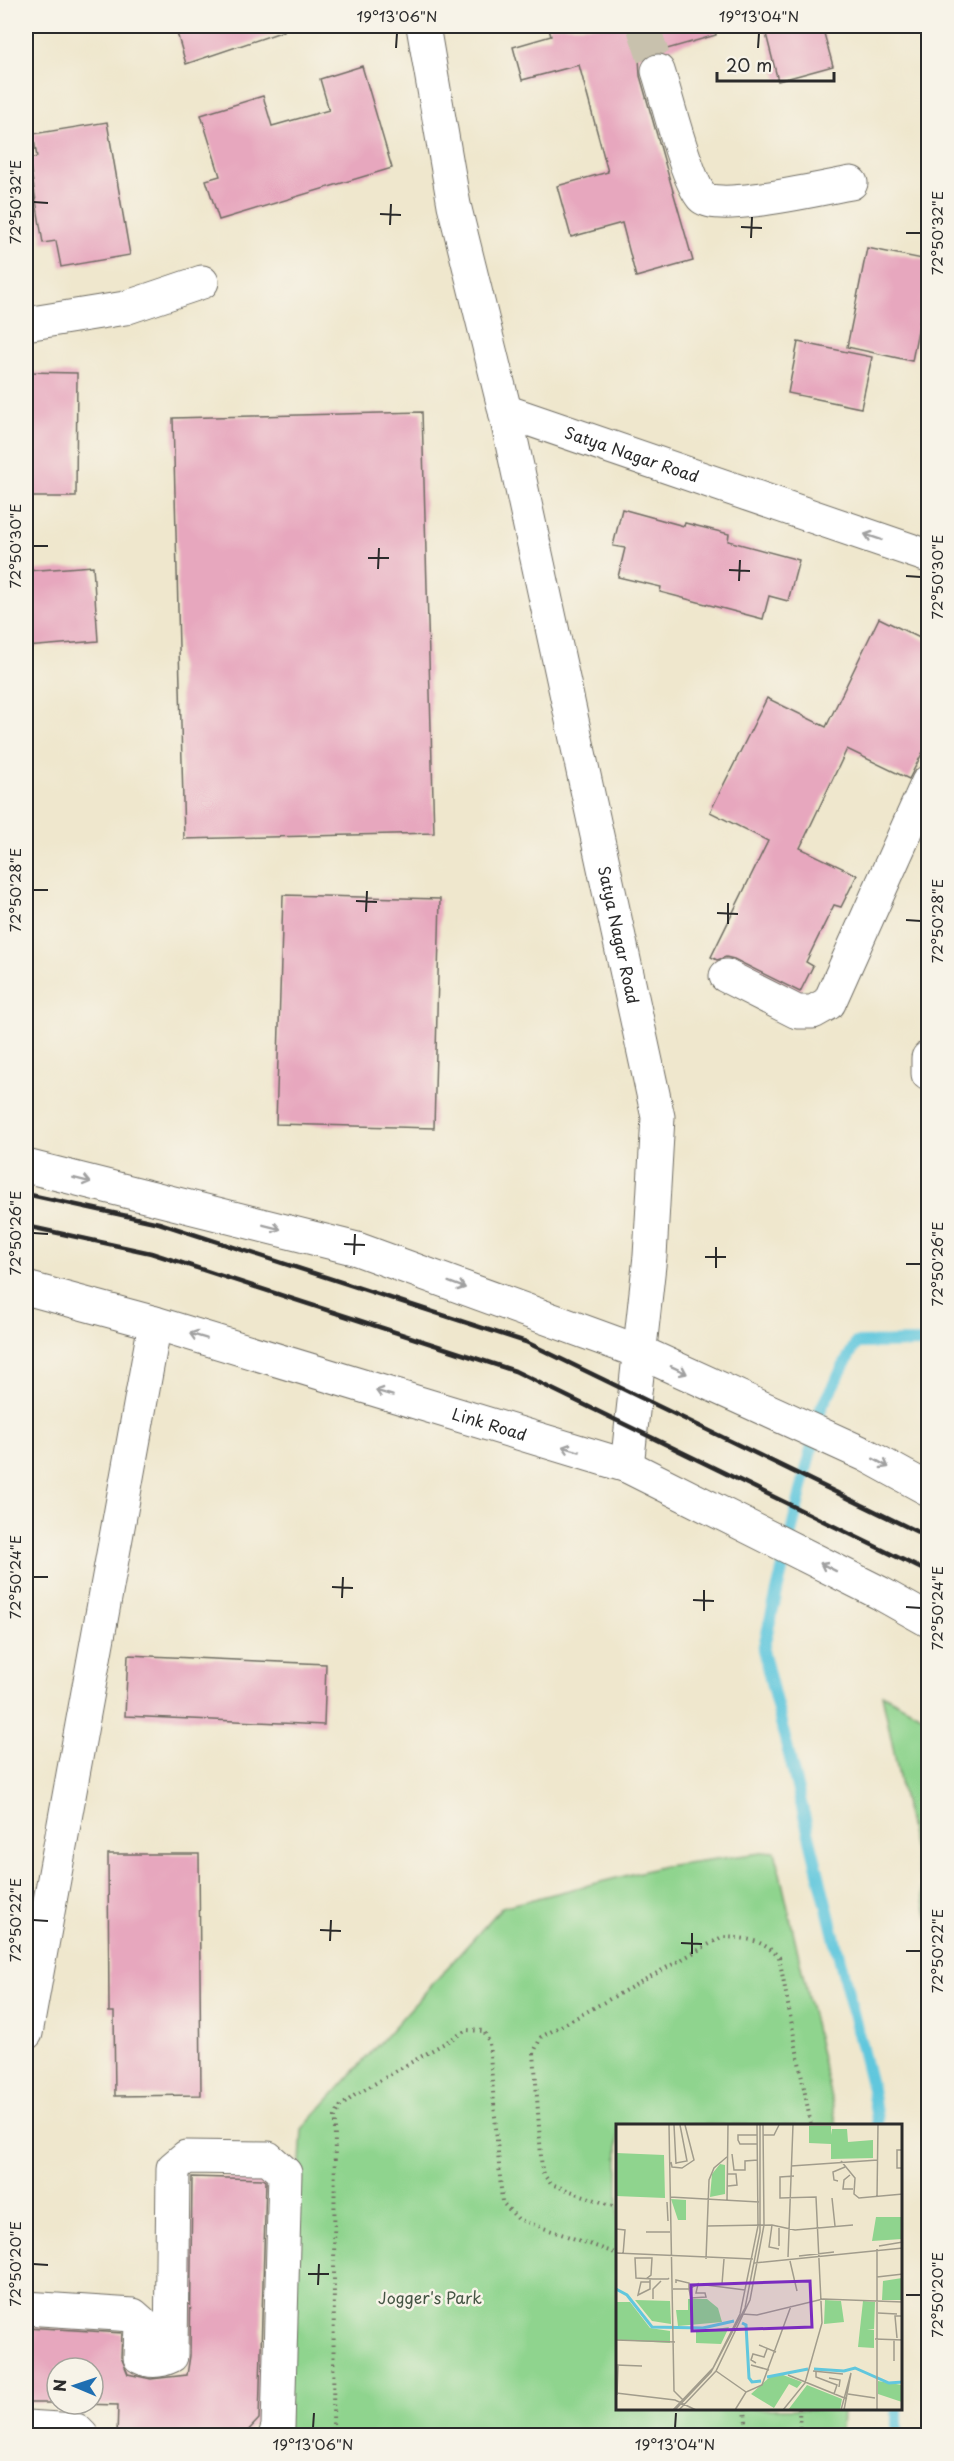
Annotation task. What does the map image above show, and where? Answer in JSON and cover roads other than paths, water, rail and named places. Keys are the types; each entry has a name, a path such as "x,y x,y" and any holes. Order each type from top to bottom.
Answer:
{"street":[{"name":"Satya Nagar Road","path":"423,26 454,206 505,411 658,1118 650,1256 627,1466"},
{"path":"658,71 693,181 703,198 715,203 740,202 851,183"},
{"path":"26,324 125,308 202,282"},
{"name":"Satya Nagar Road","path":"505,411 928,556"},
{"path":"726,976 797,1012 813,1012 830,1003 928,783"},
{"path":"928,1058 928,1074"},
{"path":"26,1166 357,1249 639,1352 866,1455 928,1489"},
{"name":"Link Road","path":"26,1288 155,1323 627,1466 880,1593 928,1620"},
{"path":"26,2033 155,1323"},
{"path":"26,2308 133,2315 141,2322 140,2357 145,2360 163,2360 171,2356 173,2168 186,2157 268,2158 285,2173 278,2427 275,2436"},
{"path":"26,2427 76,2430 82,2436"}],"waterway":[{"path":"878,2124 872,2089 763,1650 821,1408 856,1343 928,1342"},
{"path":"897,2410 897,2436"}],"tunnel":[{"path":"643,26 658,71"}],"railway":[{"path":"26,1194 159,1223 526,1342 928,1537"},
{"path":"26,1226 151,1253 515,1371 928,1572"}],"park label":[{"name":"Jogger's Park","path":"430,2298"}]}
